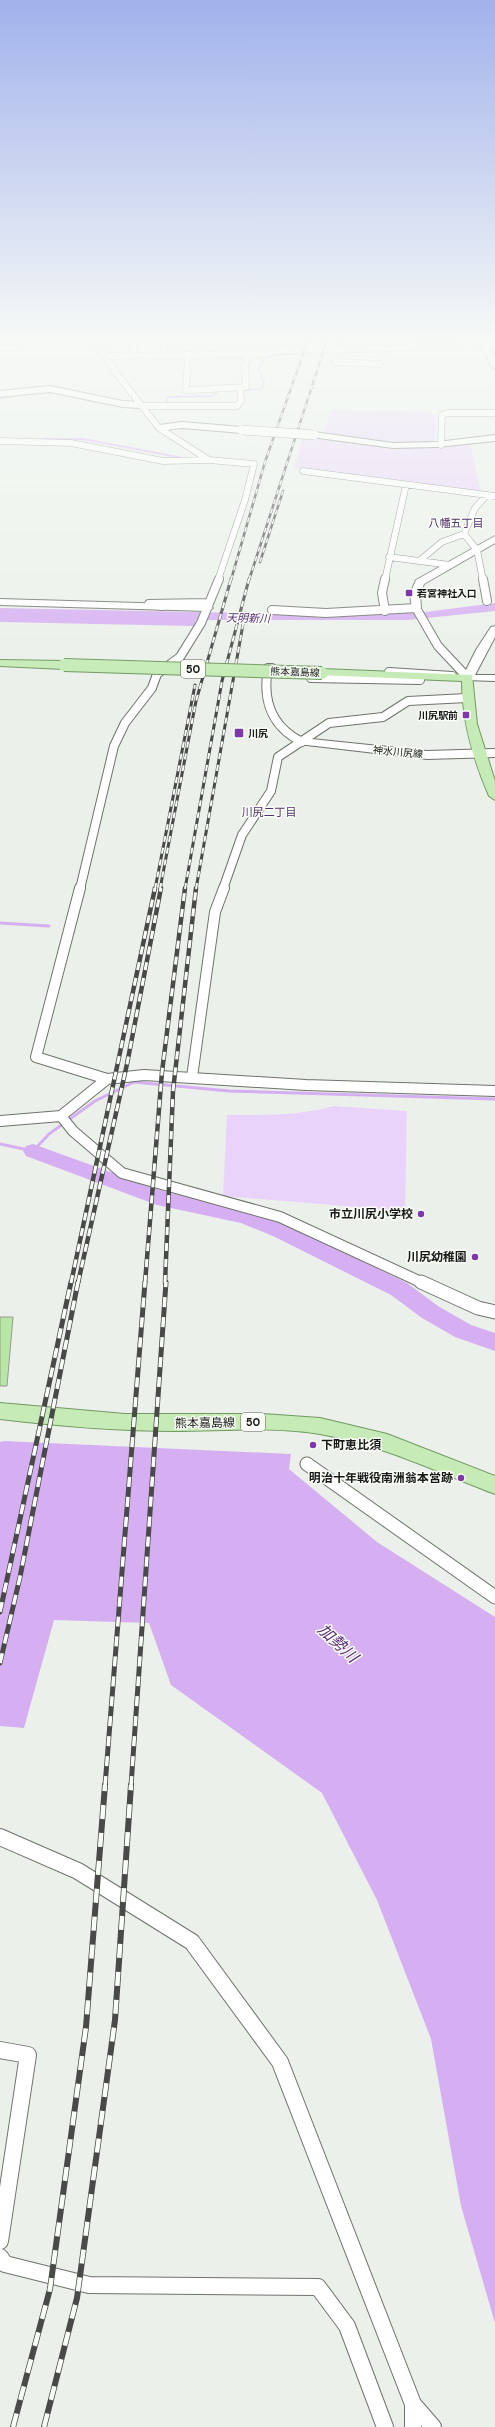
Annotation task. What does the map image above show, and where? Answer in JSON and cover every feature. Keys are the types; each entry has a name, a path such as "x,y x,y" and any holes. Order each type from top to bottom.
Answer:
{"main road":[{"name":"熊本嘉島線","path":"0,663 468,678"},
{"path":"468,678 467,698 477,754 495,796"},
{"name":"熊本嘉島線","path":"0,1411 166,1423 287,1422 320,1426 352,1432 393,1444 495,1485"}],"street":[{"path":"109,450 163,461 209,460 254,464 245,500 201,623 180,657 157,674 152,688 125,723 114,746 65,952 36,1058 107,1079 144,1075 306,1085 495,1091"},
{"path":"194,450 209,460"},
{"path":"303,471 495,496"},
{"path":"385,611 382,593 406,485"},
{"path":"419,561 442,542 464,534 476,507 487,495"},
{"path":"464,534 477,550 487,601"},
{"path":"468,678 450,664 425,629 416,608 416,587 420,582 495,539"},
{"path":"389,557 450,565"},
{"path":"0,602 174,608 207,607"},
{"path":"174,608 149,604 207,607"},
{"path":"272,610 326,613 385,611 416,608"},
{"path":"468,678 481,650 495,629"},
{"path":"302,742 283,731 276,722 270,709 266,677 268,668 435,673 468,678 495,678"},
{"path":"192,1077 215,912 242,835 271,791 278,757 329,723 383,717 408,701 467,698"},
{"name":"神水川尻線","path":"302,742 427,755 477,754 495,752"},
{"path":"0,1121 61,1116 107,1079"},
{"path":"61,1116 73,1131 102,1154 122,1173 280,1217 478,1308 495,1312"},
{"path":"307,1464 495,1597"},
{"path":"0,1837 78,1871 192,1942 280,2062 413,2404 433,2427"},
{"path":"0,2050 28,2055 0,2241"},
{"path":"0,2257 5,2264 89,2285 318,2287 347,2326 385,2427"},
{"path":"413,2404 413,2427"}],"shaded area":[{"path":"299,450 472,450 481,492 294,468"},
{"path":"334,1106 407,1111 405,1211 223,1196 227,1115 268,1115 308,1112"}],"water":[{"name":"天明新川","path":"495,603 495,611 407,620 196,620 194,626 0,622 0,608 336,615 426,612"},
{"name":"加勢川","path":"0,1442 291,1454 289,1469 377,1542 495,1617 495,2323 461,2206 431,2039 377,1900 322,1793 171,1685 149,1623 54,1620 24,1728 0,1726"}],"building":[{"path":"0,1317 13,1317 7,1386 0,1386"}],"waterway":[{"path":"142,450 183,458"},
{"path":"0,923 49,926"},
{"path":"0,1144 33,1151 49,1134 95,1101 134,1082 229,1091 495,1099"},
{"path":"33,1151 164,1199 244,1216 282,1231 399,1289 430,1312 463,1331 495,1342"}],"railway":[{"path":"231,580 269,450"},
{"path":"249,580 291,450"},
{"path":"260,562 283,491"},
{"path":"160,889 196,701 231,579"},
{"path":"185,889 222,681 249,579"},
{"path":"196,889 245,613"},
{"path":"155,889 195,685"},
{"path":"71,1283 155,888"},
{"path":"78,1283 127,1064 161,888"},
{"path":"145,1283 162,1072 185,888"},
{"path":"165,1283 173,1091 196,888"},
{"path":"0,1612 71,1282"},
{"path":"0,1663 20,1577 78,1282"},
{"path":"105,1786 145,1282"},
{"path":"131,1786 166,1282"},
{"path":"13,2427 50,2289 86,2027 105,1785"},
{"path":"44,2427 77,2298 115,2020 131,1785"}],"place":[{"name":"若宮神社入口","path":"409,593"},
{"name":"川尻駅前","path":"466,715"},
{"name":"川尻","path":"239,733"},
{"name":"市立川尻小学校","path":"421,1214"},
{"name":"川尻幼稚園","path":"475,1257"},
{"name":"下町恵比須","path":"313,1445"},
{"name":"明治十年戦役南洲翁本営跡","path":"461,1478"}],"district":[{"name":"八幡五丁目","path":"456,523"},
{"name":"川尻二丁目","path":"269,812"}]}
